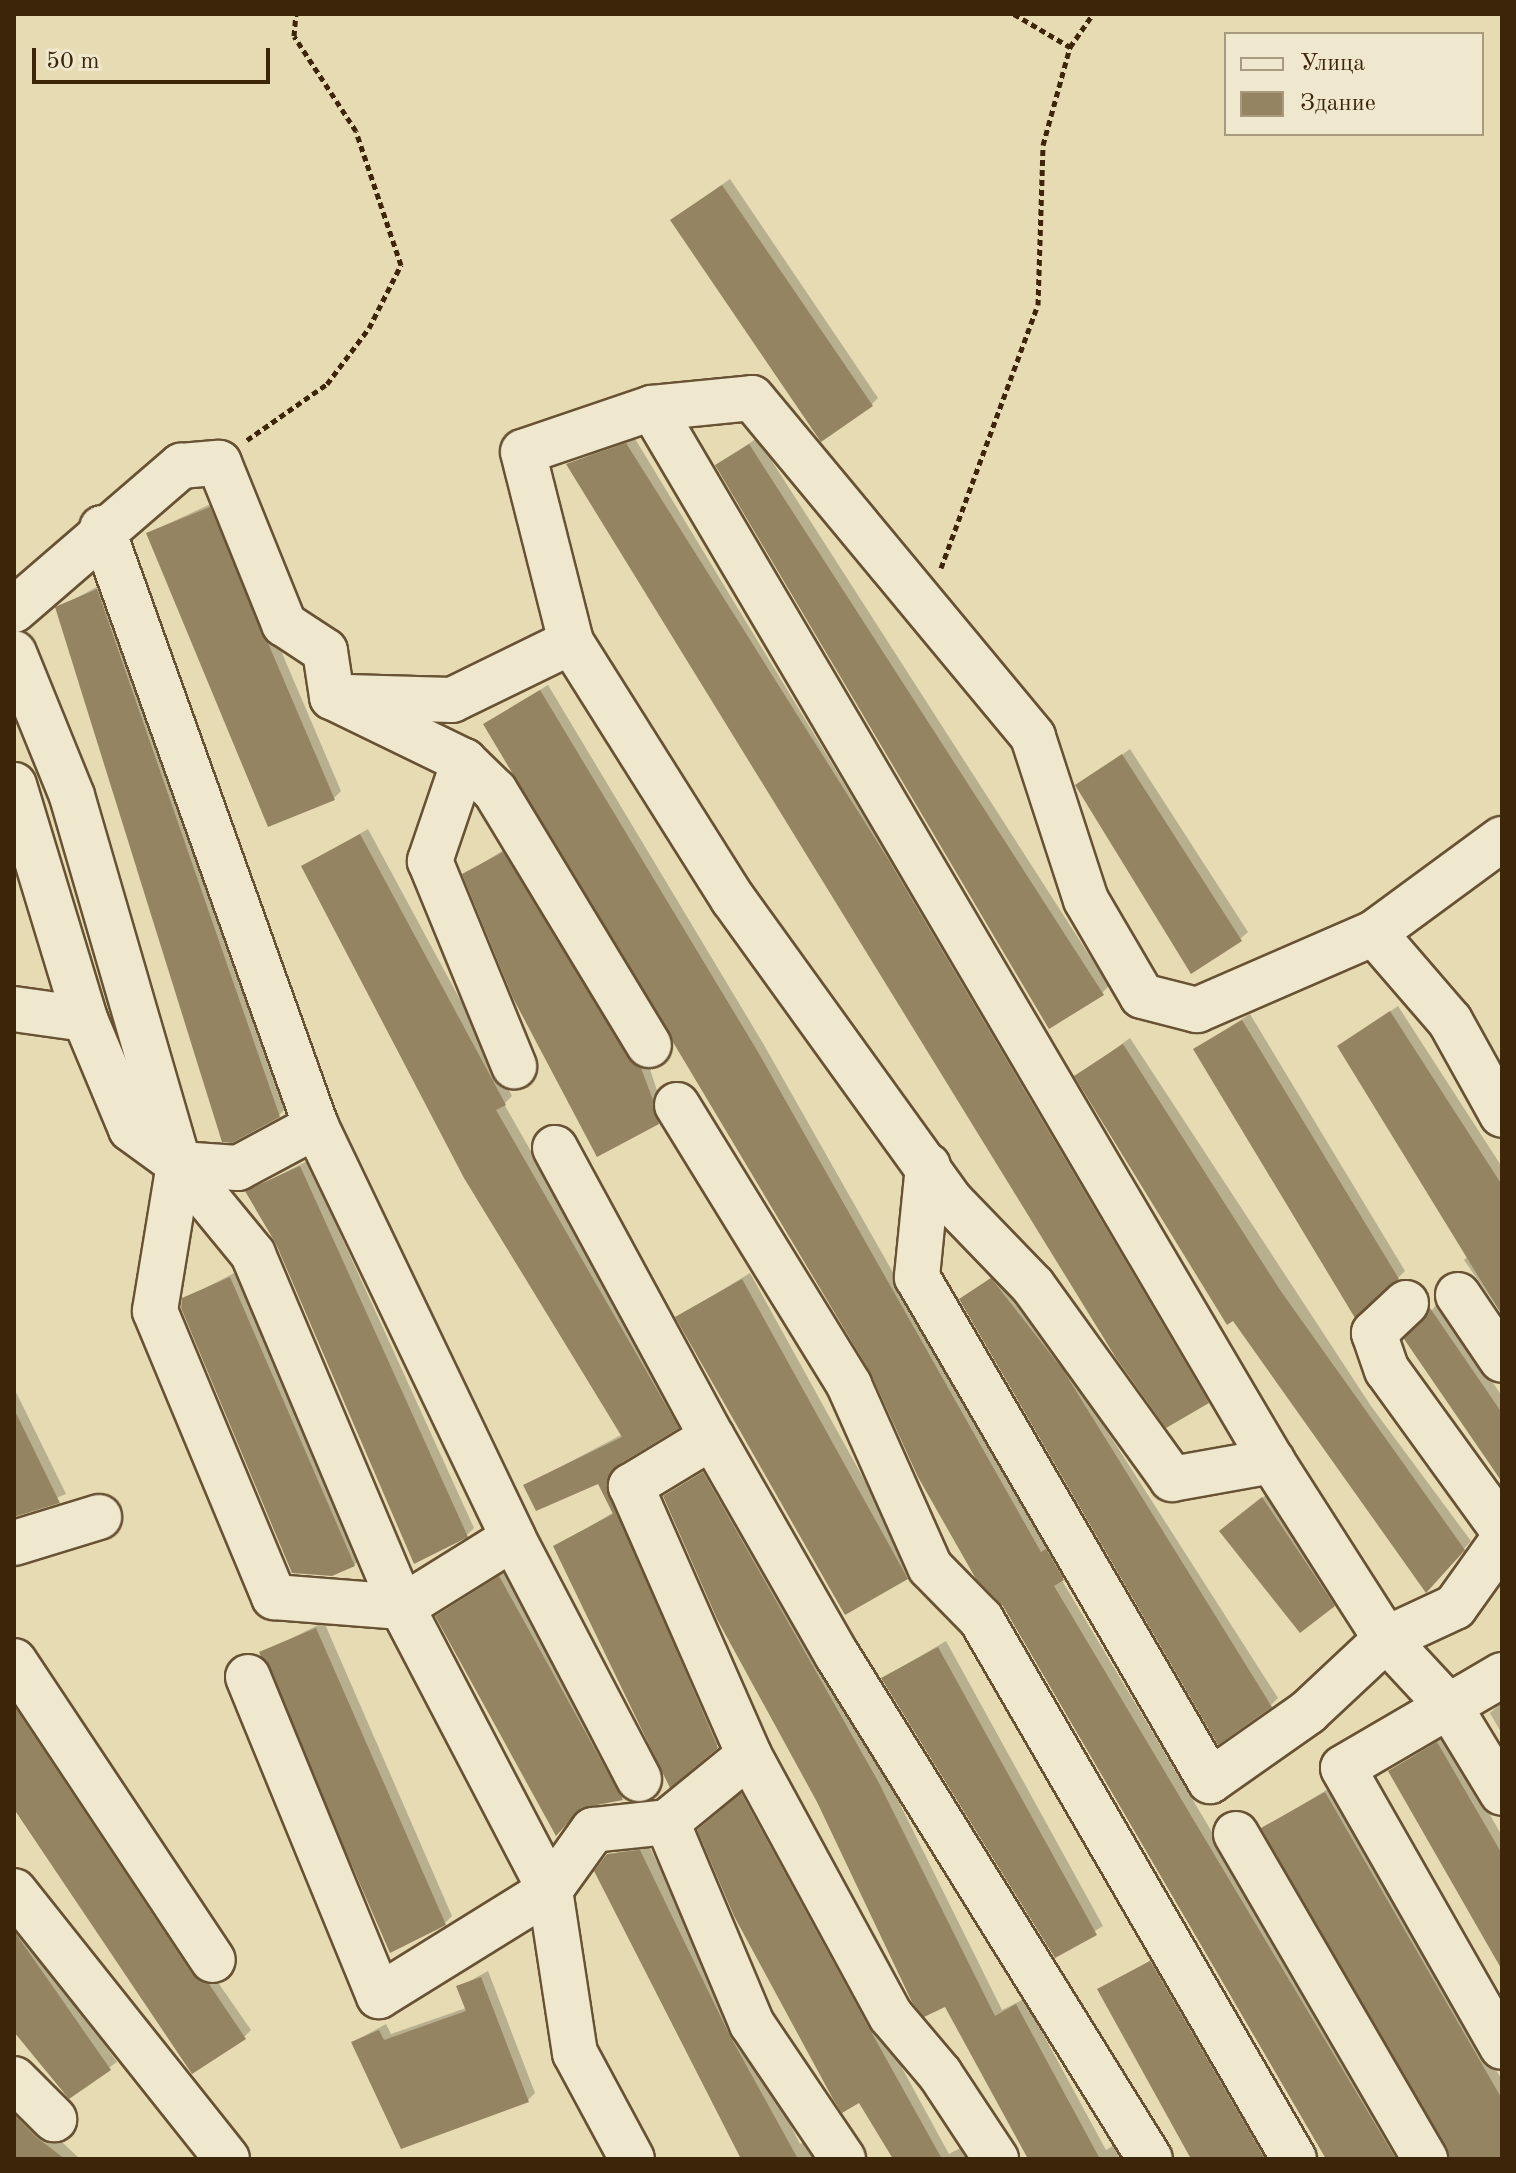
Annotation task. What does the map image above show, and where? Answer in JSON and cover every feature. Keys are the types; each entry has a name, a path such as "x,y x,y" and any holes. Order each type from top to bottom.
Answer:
{"lane":[{"path":"1272,1461 1172,1479 1033,1286 949,1199 733,899 571,642 523,452 652,408 752,398 1033,737 1086,900 1142,996 1197,1010 1374,933 1502,839"},
{"path":"652,408 1272,1461 1386,1639 1451,1709 1502,1793"},
{"path":"14,610 102,528 181,466 219,463 284,624 325,651 332,697"},
{"path":"102,528 316,1126 513,1538 639,1779"},
{"path":"332,697 452,700 571,642"},
{"path":"14,653 72,796 179,1164 155,1311 274,1597 402,1607 513,1538"},
{"path":"332,697 464,761 495,791 649,1045"},
{"path":"464,761 430,861 514,1066"},
{"path":"16,796 85,1019 131,1129 179,1164 253,1254 402,1607 550,1890 575,2053 632,2159"},
{"path":"1374,933 1450,1021 1502,1115"},
{"path":"14,1009 85,1019"},
{"path":"677,1105 849,1385 930,1567 981,1619 1294,2159"},
{"path":"179,1164 238,1168 316,1126"},
{"path":"555,1148 712,1437 837,1655 1150,2159"},
{"path":"928,1166 917,1277 1210,1781 1308,1712 1386,1639 1455,1607 1502,1541"},
{"path":"1458,1295 1502,1360"},
{"path":"1406,1303 1374,1333 1387,1370 1502,1529"},
{"path":"712,1437 631,1486 749,1755 891,2016 940,2074 996,2159"},
{"path":"14,1543 99,1517"},
{"path":"14,1661 213,1960"},
{"path":"1502,1675 1451,1709 1343,1768 1502,2047"},
{"path":"248,1677 379,1996 550,1890 593,1830 667,1822 749,1755"},
{"path":"667,1822 752,2024 843,2159"},
{"path":"1236,1834 1425,2159"},
{"path":"14,1891 227,2159"},
{"path":"14,2079 54,2119"}],"path":[{"path":"219,463 327,384 369,328 401,265 356,131 294,36 296,14"},
{"path":"1014,14 1070,47"},
{"path":"925,606 1038,305 1043,145 1070,47 1093,14"}],"building":[{"path":"722,185 873,406 821,442 670,220"},
{"path":"626,443 888,859 1209,1403 1166,1428 1116,1358 566,464"},
{"path":"749,444 1104,995 1049,1029 715,465"},
{"path":"210,507 335,800 268,827 146,533"},
{"path":"97,589 280,1117 232,1143 222,1142 55,607"},
{"path":"540,690 758,1052 1041,1552 1046,1549 1064,1580 1054,1586 1396,2159 1326,2159 1003,1606 976,1579 918,1477 870,1372 483,724"},
{"path":"1122,754 1242,941 1191,974 1075,785"},
{"path":"360,834 506,1105 496,1110 679,1428 618,1465 606,1485 718,1748 670,1788 553,1546 613,1514 598,1484 536,1511 523,1485 622,1437 464,1178 301,866"},
{"path":"503,852 641,1068 653,1100 659,1124 597,1157 513,998 462,874"},
{"path":"1390,1011 1502,1185 1502,1315 1337,1046"},
{"path":"1242,1020 1399,1279 1355,1318 1193,1049"},
{"path":"1123,1044 1280,1290 1465,1550 1426,1593 1233,1321 1227,1325 1074,1076"},
{"path":"300,1166 468,1537 414,1564 276,1244 245,1191"},
{"path":"230,1277 355,1566 332,1576 292,1573 181,1308 182,1298"},
{"path":"991,1278 1063,1370 1272,1707 1218,1745 959,1299"},
{"path":"742,1279 908,1579 845,1615 675,1317"},
{"path":"1430,1308 1502,1413 1502,1482 1404,1339"},
{"path":"14,1409 60,1503 14,1517"},
{"path":"703,1472 879,1783 995,2016 1016,2004 1100,2159 1028,2159 945,2007 924,2017 912,2002 817,1802 717,1619 663,1496"},
{"path":"1262,1497 1335,1606 1300,1633 1219,1531"},
{"path":"499,1576 623,1800 581,1808 556,1836 435,1616"},
{"path":"316,1628 446,1925 390,1953 259,1652"},
{"path":"938,1647 1097,1935 1055,1958 881,1678"},
{"path":"14,1706 192,1974 209,1984 246,2039 192,2074 14,1809"},
{"path":"1437,1742 1502,1854 1502,1970 1388,1771"},
{"path":"1325,1792 1502,2099 1502,2159 1450,2159 1261,1828"},
{"path":"741,1793 942,2159 893,2159 859,2103 842,2113 833,2099 734,1916 697,1830"},
{"path":"640,1850 729,2034 798,2159 741,2159 594,1871 607,1854"},
{"path":"14,1931 111,2070 69,2099 14,2032"},
{"path":"1150,1961 1265,2159 1191,2159 1097,1989"},
{"path":"481,1977 529,2102 401,2149 351,2042 379,2030 384,2040 466,2011 456,1986"},
{"path":"14,2114 36,2137 65,2159 14,2159"}]}
